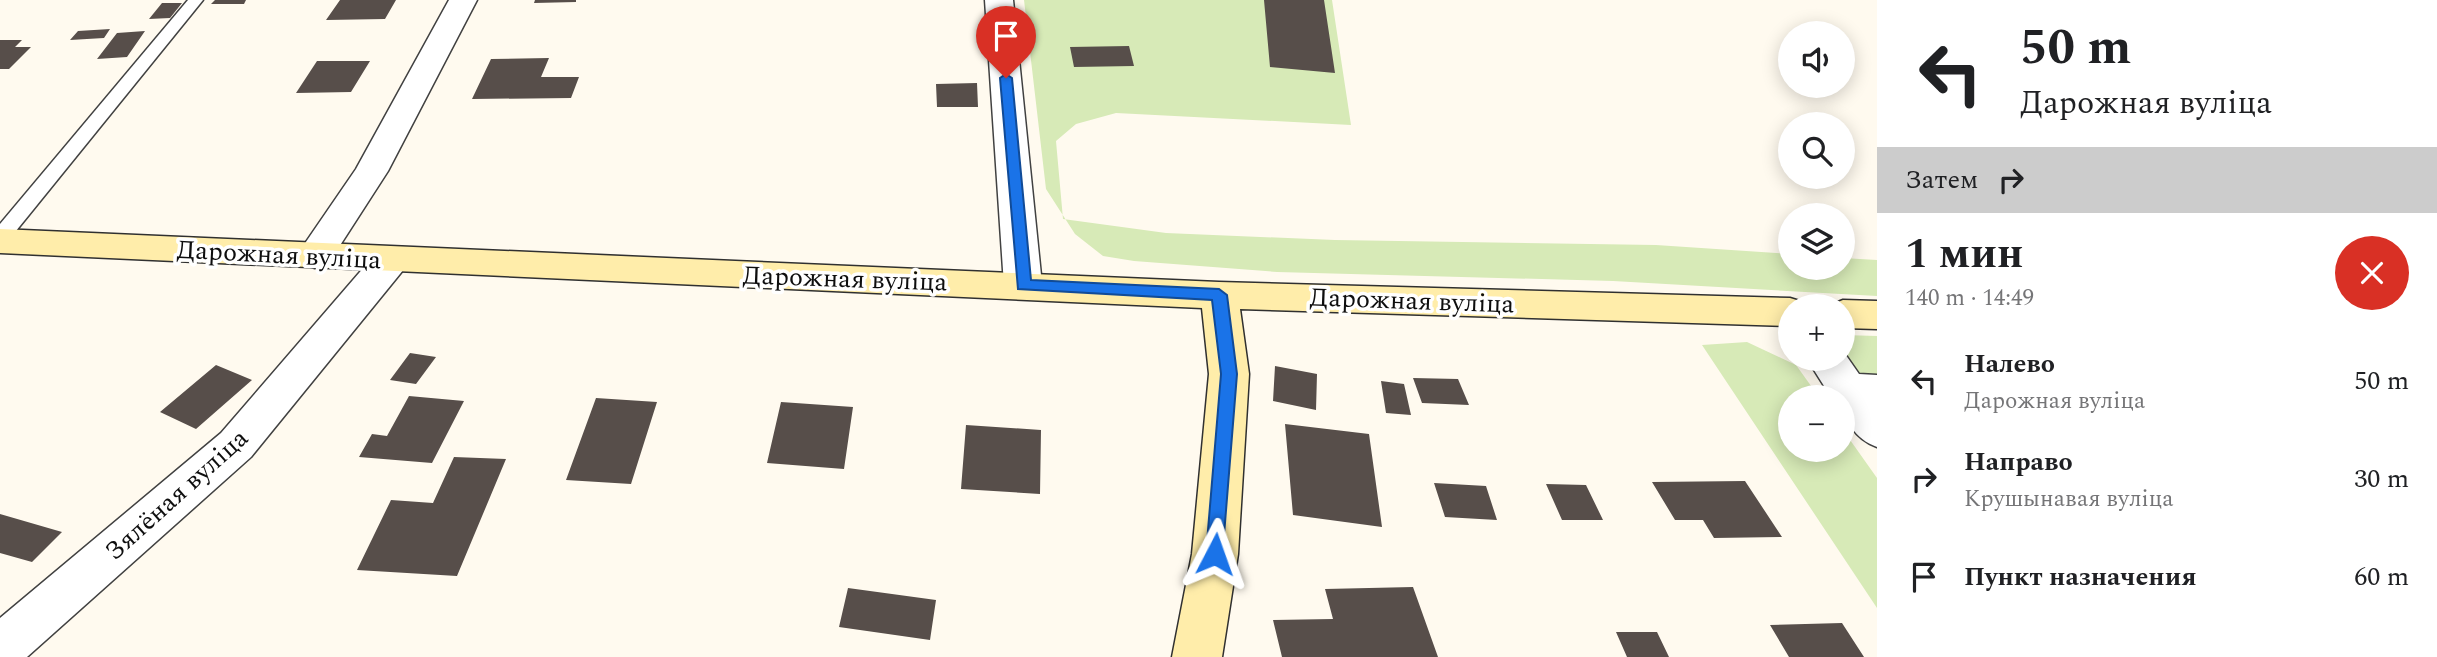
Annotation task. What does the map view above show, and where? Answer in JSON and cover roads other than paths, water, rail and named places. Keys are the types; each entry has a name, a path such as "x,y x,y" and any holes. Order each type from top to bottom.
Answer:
{"main road":[{"name":"Дарожная вуліца","path":"0,239 391,260 1219,295 1778,312"},
{"path":"1196,657 1215,554 1229,374 1219,295"},
{"path":"1855,314 1877,315"}],"street":[{"path":"315,255 371,171 464,0"},
{"path":"999,0 1023,285"},
{"name":"Зялёная вуліца","path":"0,649 236,445 391,260"},
{"path":"1851,380 1877,430"}],"lane":[{"path":"0,239 196,0"}]}
